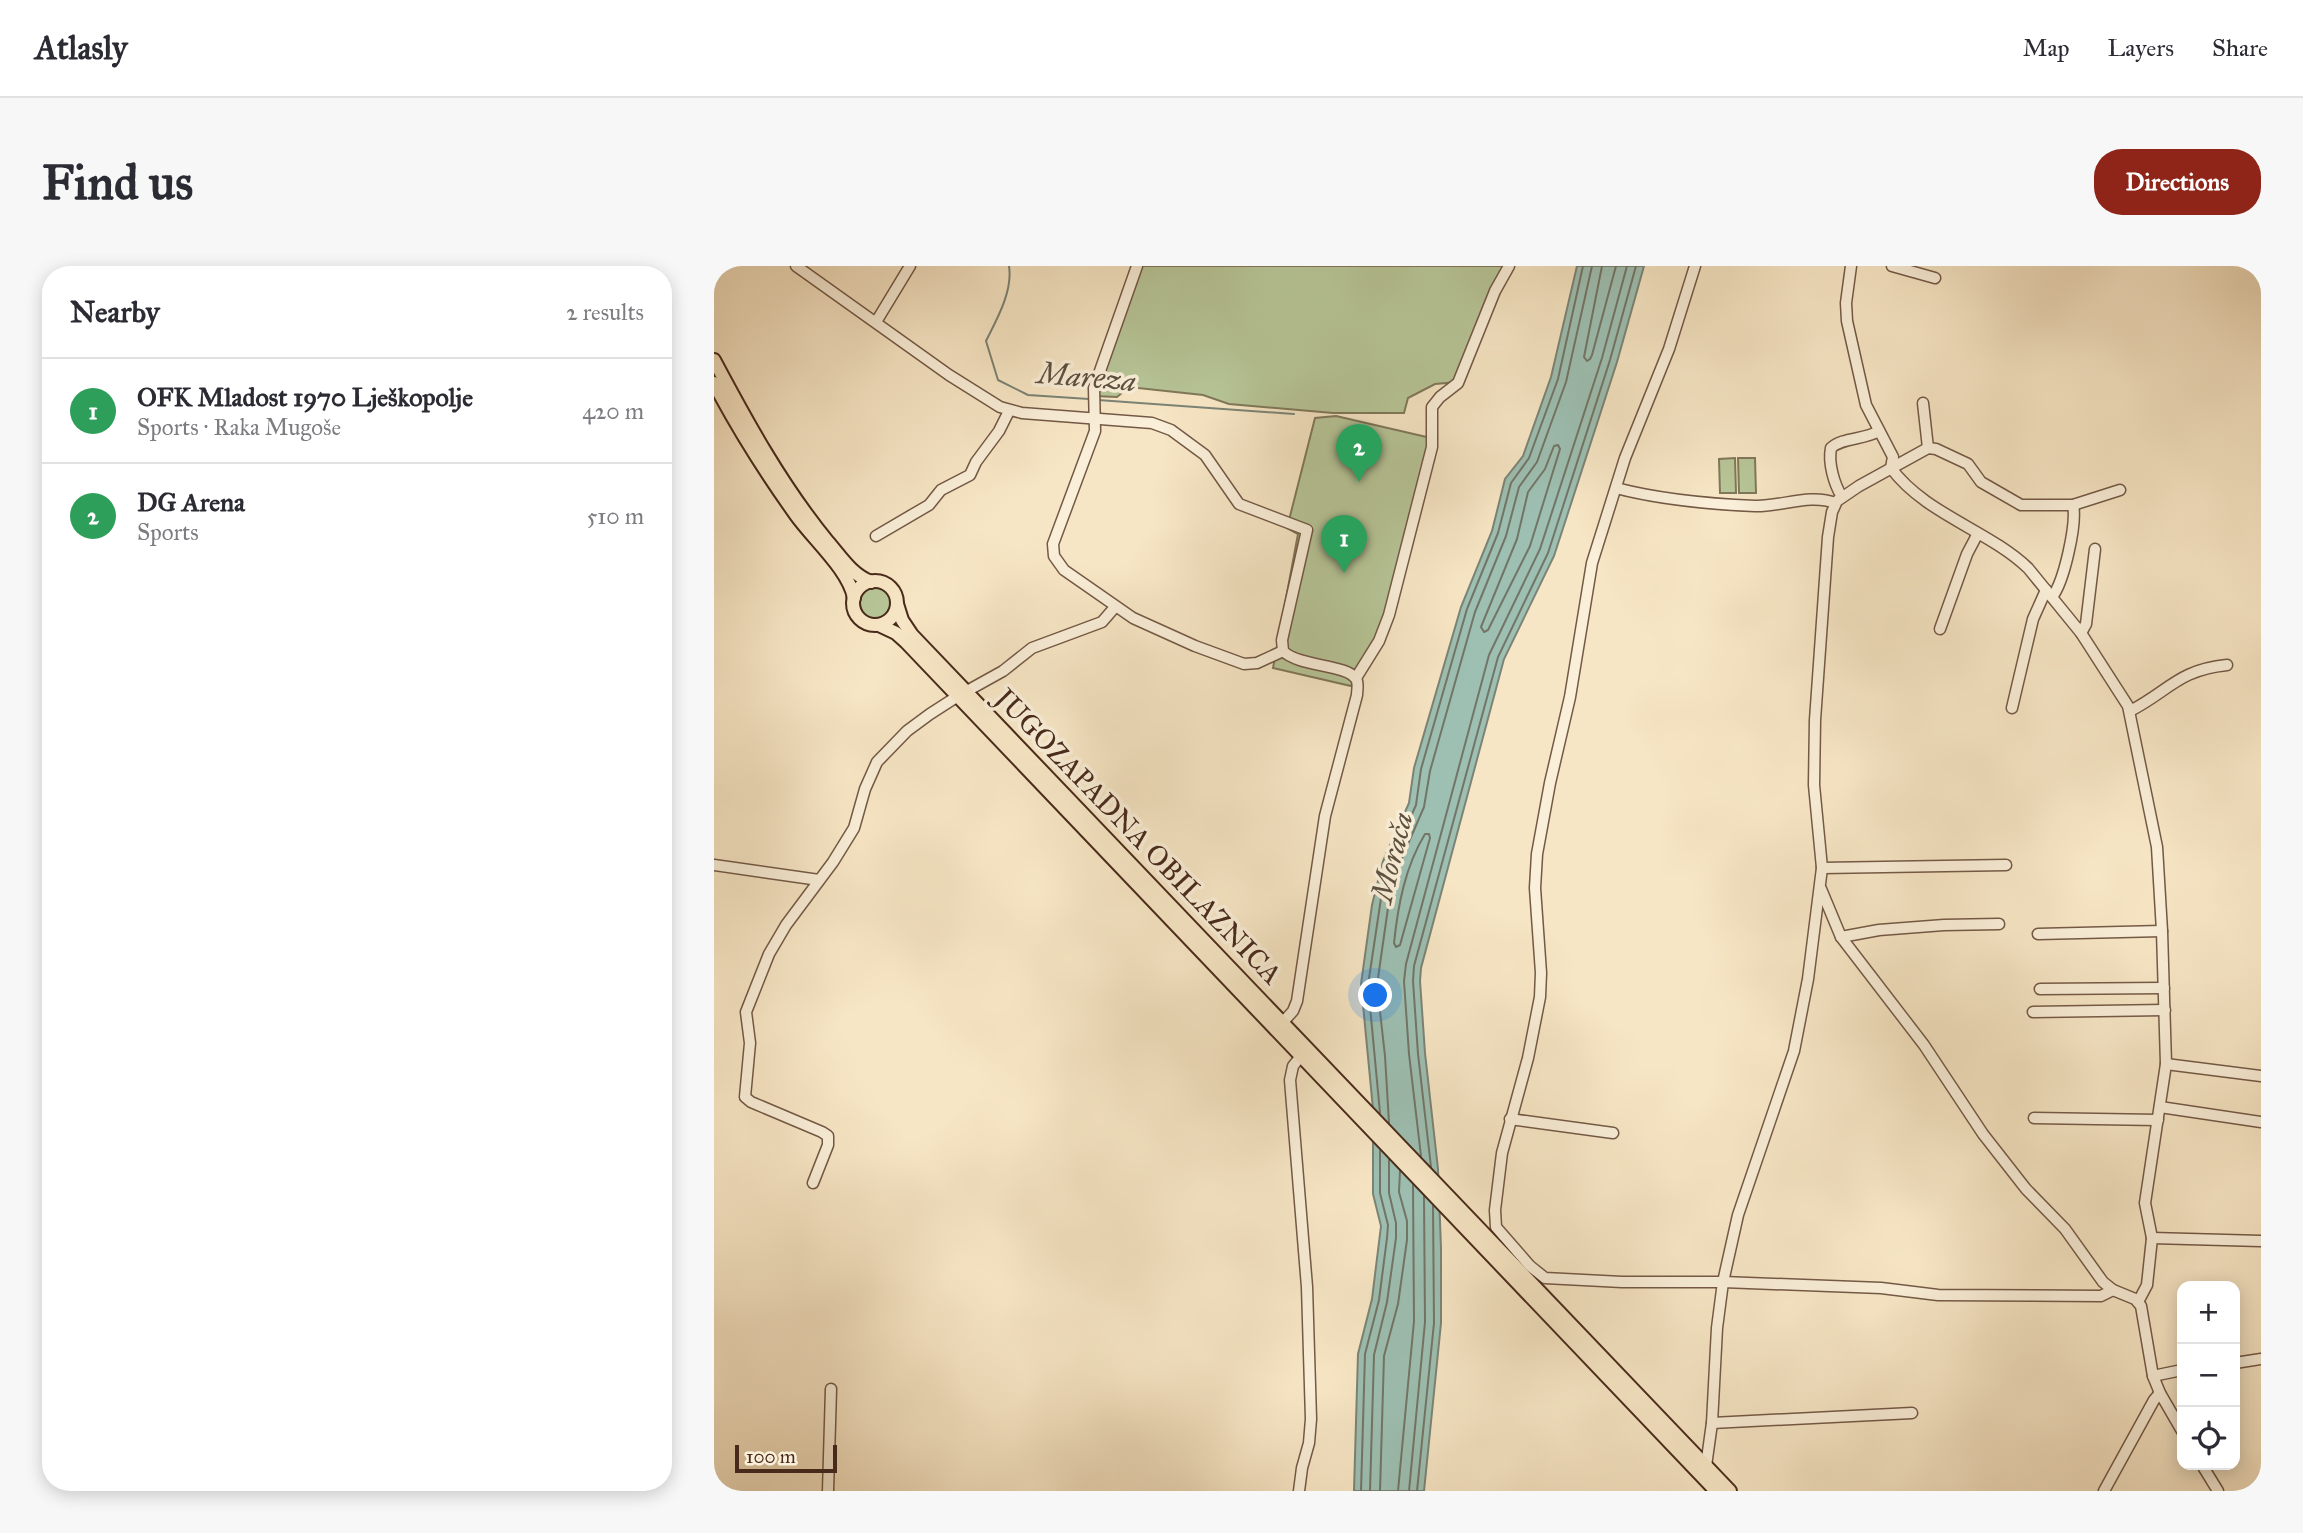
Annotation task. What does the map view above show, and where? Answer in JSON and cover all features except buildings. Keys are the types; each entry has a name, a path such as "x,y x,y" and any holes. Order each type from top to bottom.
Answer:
{"main road":[{"path":"714,360 771,465 791,494 853,572 871,582"},
{"path":"714,383 759,462 802,524 845,577 859,617 869,624 879,625 891,618 897,604 891,588 881,582 871,582 860,588 854,598"},
{"name":"JUGOZAPADNA OBILAZNICA","path":"897,604 902,620 912,635 962,694 1301,1056 1350,1100"},
{"name":"JUGOZAPADNA OBILAZNICA","path":"879,625 901,637 962,694 1283,1022 1350,1100"},
{"path":"1350,1100 1716,1491"},
{"path":"1704,1478 1730,1491"}],"street":[{"path":"796,266 949,375 1000,407 1009,411 1165,427 1205,456 1239,504 1307,530 1282,640 1283,651"},
{"path":"876,322 910,266"},
{"path":"1137,266 1093,399 1095,431 1053,544 1053,551 1064,570 1115,607 1170,635 1234,661 1257,663 1283,651"},
{"path":"1283,1022 1293,1011 1297,1001 1325,816 1357,695 1356,678 1379,641 1389,615 1432,447 1432,407 1458,383 1492,298 1509,266"},
{"path":"1695,266 1669,349 1625,458 1592,563 1570,697 1538,844 1535,888 1540,997 1528,1058 1502,1153 1494,1221 1502,1236 1545,1278 1881,1288 1947,1295 2101,1296 2113,1290"},
{"path":"1851,266 1846,303 1847,321 1866,405 1894,459 1891,468"},
{"path":"1892,266 1935,278"},
{"path":"1923,403 1928,448"},
{"path":"876,536 929,505 941,490 970,475 975,462 999,431 1009,411"},
{"path":"1704,1478 1712,1423 1717,1328 1723,1282 1738,1215 1781,1095 1798,1037 1806,997 1820,886 1822,868 1814,785 1815,710 1828,537 1839,500 1830,456 1831,448 1837,443 1879,431"},
{"path":"1616,488 1678,501 1755,506 1839,500 1928,448 1968,464 1981,482 2017,503 2032,506 2073,505 2120,489"},
{"path":"1891,468 1905,485 1978,535 2018,558 2081,633 2130,712 2157,847 2165,1010 2165,1064 2146,1203 2152,1238 2147,1287 2138,1302"},
{"path":"2012,708 2033,619 2061,579 2074,517 2073,505"},
{"path":"1940,629 1967,554 1978,535"},
{"path":"2081,633 2086,624 2095,549"},
{"path":"813,1183 828,1145 828,1136 746,1098 750,1043 747,1009 772,948 854,828 865,789 877,762 907,731 930,713 1003,671 1032,648 1102,622 1115,607"},
{"path":"1283,651 1296,659 1345,671 1356,678"},
{"path":"2130,712 2177,679 2211,667 2227,665"},
{"path":"714,865 819,880"},
{"path":"1822,868 2006,865"},
{"path":"1820,886 1841,937 1924,1045 1983,1134 2025,1189 2071,1235 2100,1278 2113,1290 2141,1306 2153,1376 2177,1422"},
{"path":"1841,937 1879,930 1999,924"},
{"path":"2038,934 2162,931"},
{"path":"2040,989 2164,988"},
{"path":"2033,1012 2165,1010"},
{"path":"1299,1491 1311,1419 1307,1287 1290,1080 1293,1066 1301,1056"},
{"path":"2165,1064 2261,1076"},
{"path":"2160,1107 2261,1122"},
{"path":"2034,1118 2158,1120"},
{"path":"1510,1119 1613,1133"},
{"path":"2152,1238 2261,1241"},
{"path":"2240,1362 2261,1359"},
{"path":"2153,1376 2177,1371"},
{"path":"828,1491 831,1389"},
{"path":"2104,1491 2160,1393"},
{"path":"1712,1423 1912,1413"},
{"path":"2206,1470 2218,1491"}],"green space":[{"path":"1141,266 1502,266 1508,269 1458,382 1435,384 1408,398 1404,413 1333,413 1229,404 1203,395 1129,387 1117,397 1094,396"},
{"path":"1336,416 1431,438 1388,612 1351,686 1273,668 1298,534 1287,528 1315,418"},
{"path":"1735,458 1736,493 1720,493 1719,459"},
{"path":"1738,458 1755,458 1756,493 1739,493"},
{"path":"876,587 887,592 892,603 887,614 876,619 865,614 860,603 865,592"}],"water":[{"name":"Morača","path":"1577,266 1644,266 1617,362 1554,556 1504,659 1421,968 1425,1053 1438,1169 1441,1248 1441,1323 1424,1491 1354,1491 1358,1354 1372,1299 1381,1226 1373,1194 1373,1109 1361,984 1372,905 1383,861 1409,803 1414,768 1461,607 1492,531 1505,479 1523,456 1551,377"}],"waterway":[{"name":"Mareza","path":"1009,266 1006,295 986,341 998,380 1028,395 1089,399"},
{"name":"Mareza","path":"1098,400 1294,414"}],"place":[{"name":"DG Arena","path":"1359,482"},
{"name":"OFK Mladost 1970 Lješkopolje","path":"1344,573"}]}
